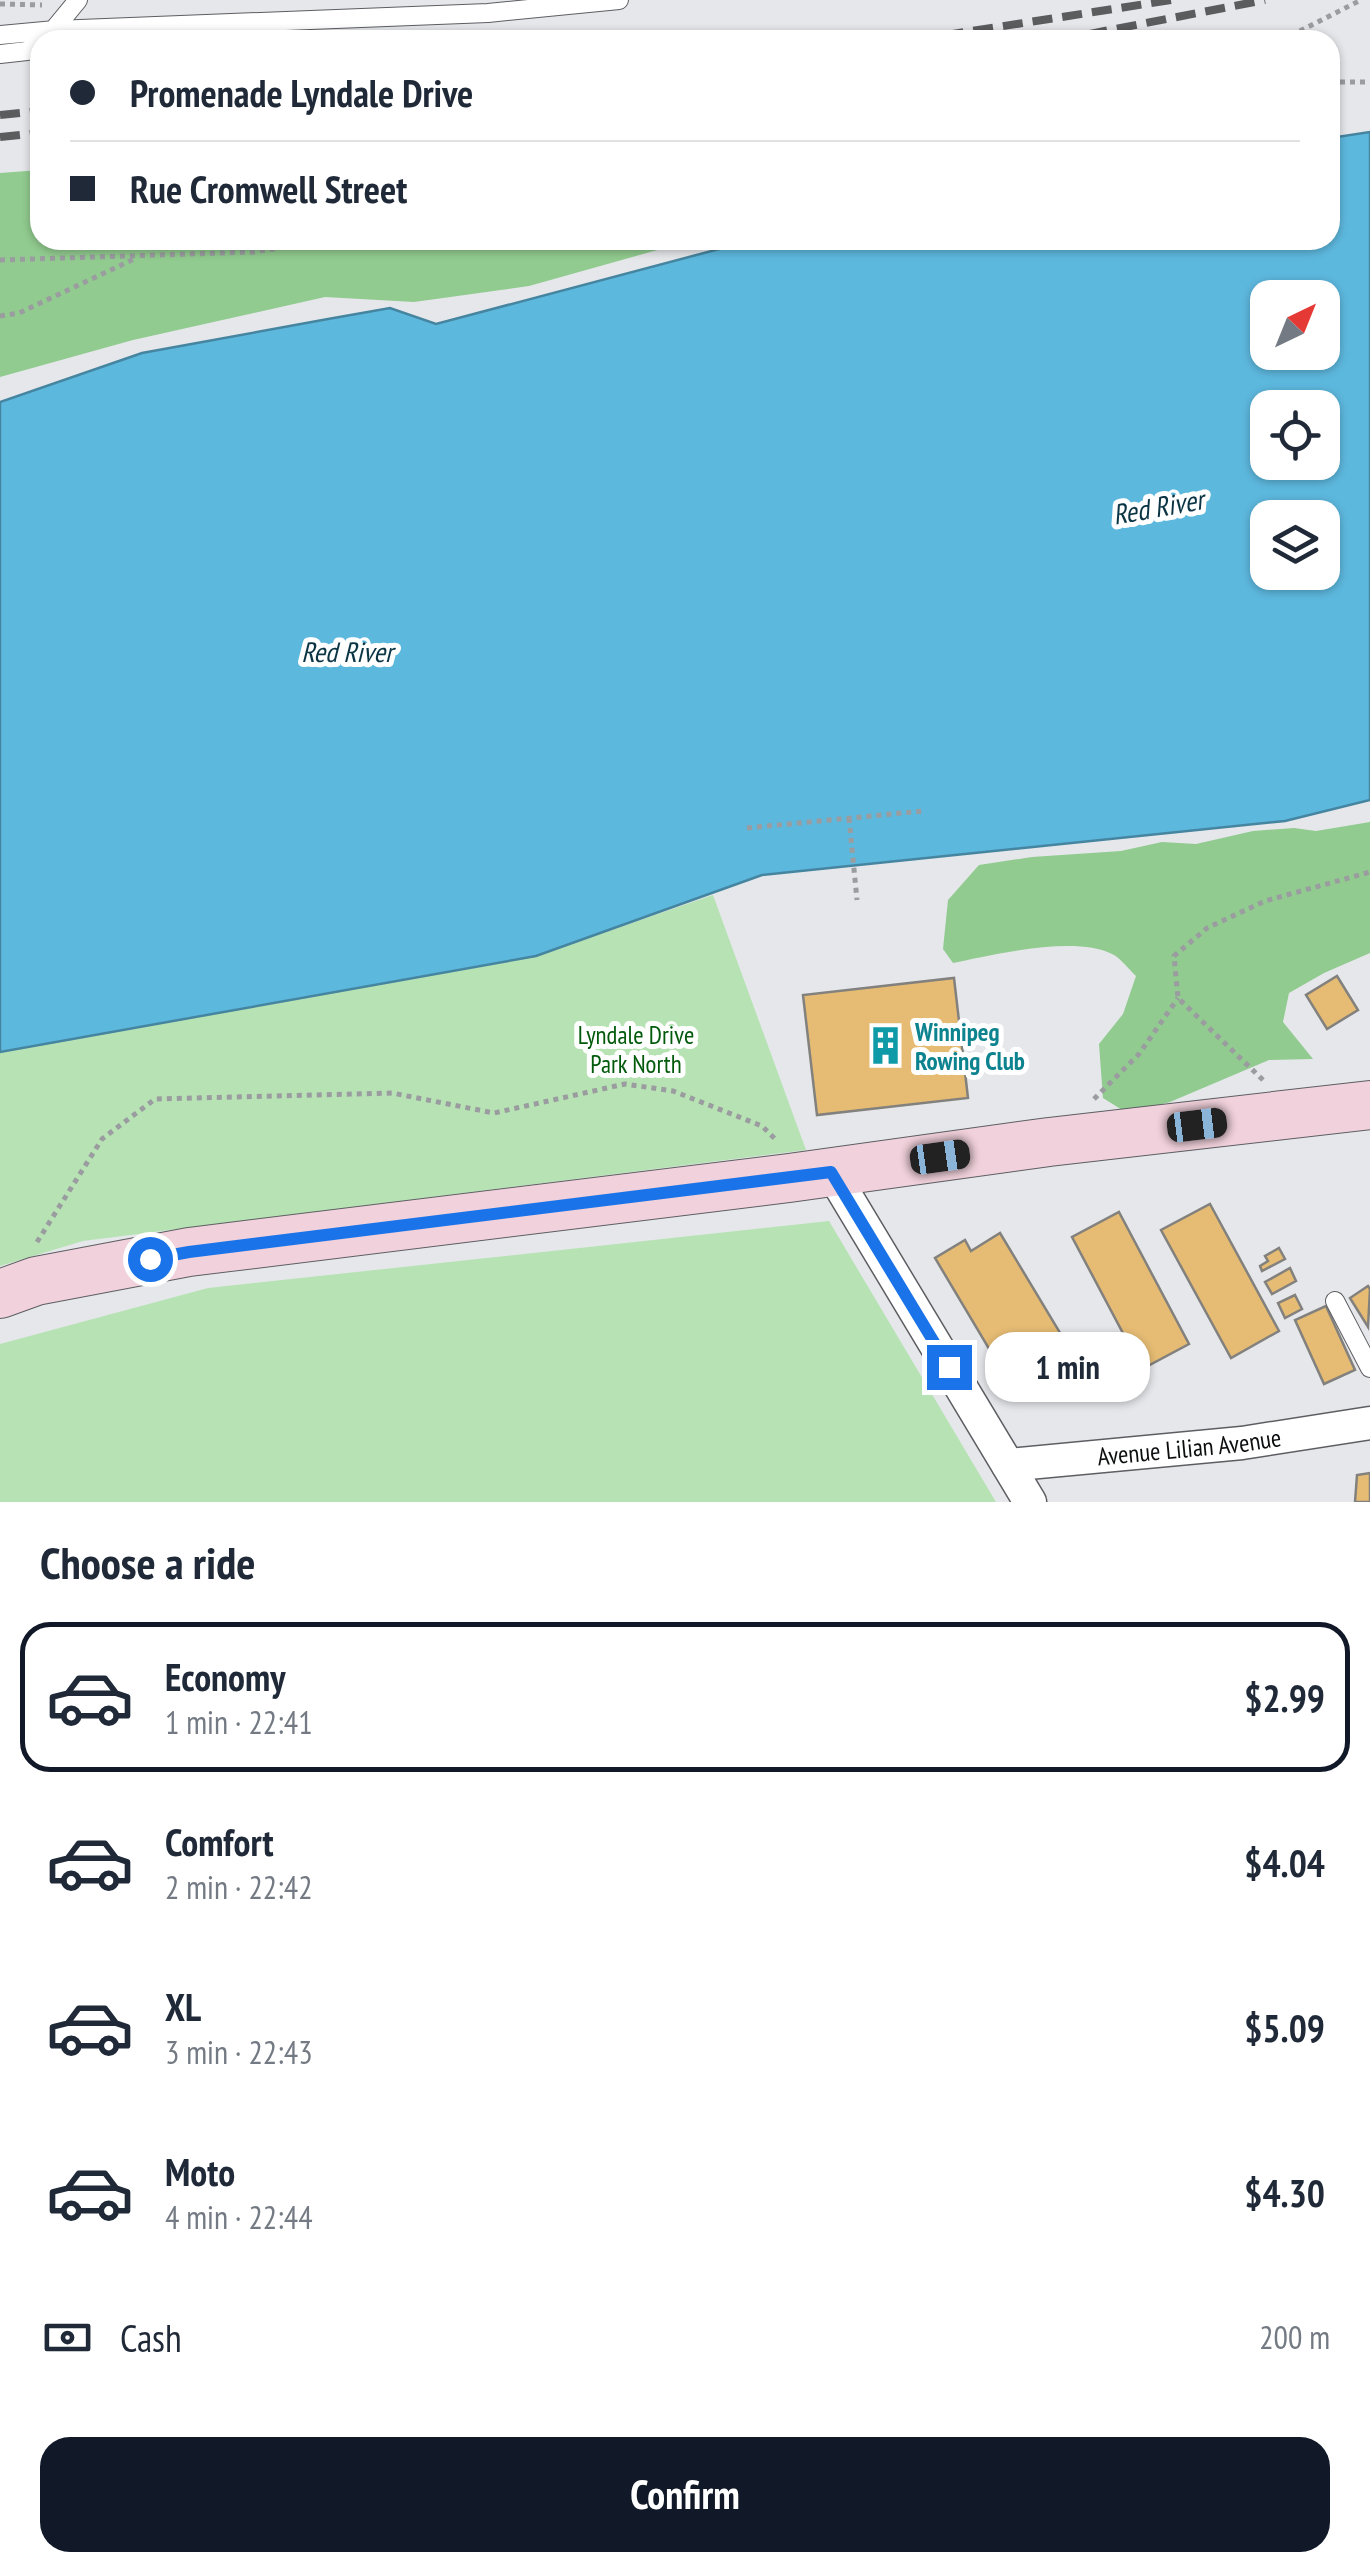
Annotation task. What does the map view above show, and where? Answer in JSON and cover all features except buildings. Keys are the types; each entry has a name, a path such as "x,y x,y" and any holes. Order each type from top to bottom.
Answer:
{"street":[{"path":"18,1288 189,1252 1304,1112 1366,1113"},
{"path":"810,1175 1030,1502"},
{"name":"Avenue Lilian Avenue","path":"1008,1465 1242,1443 1370,1423"}],"lane":[{"path":"52,30 78,0"},
{"path":"175,30 488,13 619,0"},
{"path":"0,35 30,36"},
{"path":"0,54 30,49"},
{"path":"1335,1301 1370,1368"}],"path":[{"path":"1302,30 1361,0"},
{"path":"0,4 57,5"},
{"path":"1340,82 1370,82"},
{"path":"0,260 137,258 266,250"},
{"path":"0,316 20,313 137,258"},
{"path":"748,828 923,811"},
{"path":"849,818 857,900"},
{"path":"1084,1139 1086,1108 1139,1054 1178,998 1174,956 1206,928 1265,901 1370,872"},
{"path":"1178,998 1267,1083 1304,1112"},
{"path":"18,1288 29,1255 102,1139 155,1098 392,1093 494,1113 625,1084 673,1091 762,1126 810,1175"}],"green space":[{"path":"30,171 30,250 657,250 529,286 414,302 325,297 133,340 0,377 0,173"},
{"path":"1370,822 1370,953 1289,993 1283,1022 1313,1059 1269,1060 1170,1102 1127,1113 1103,1098 1099,1044 1123,1014 1136,976 1115,956 1096,949 1056,946 953,963 943,949 948,900 979,865 1121,851 1162,842 1196,844 1253,831 1316,831"},
{"name":"Lyndale Drive Park North","path":"713,895 806,1150 83,1241 0,1266 0,1052 536,956"},
{"path":"829,1221 996,1502 0,1502 0,1344 208,1288"}],"water":[{"name":"Red River","path":"1370,132 1370,800 1285,821 762,875 536,956 0,1052 0,402 142,353 390,308 436,324 715,250 1340,250 1340,136"}],"railway":[{"path":"978,30 1171,0"},
{"path":"1110,30 1265,0"},
{"path":"0,115 30,112"},
{"path":"0,137 30,134"}],"place":[{"name":"Winnipeg Rowing Club","path":"885,1046"}],"route":[{"path":"150,1259 831,1172 949,1367"}]}
